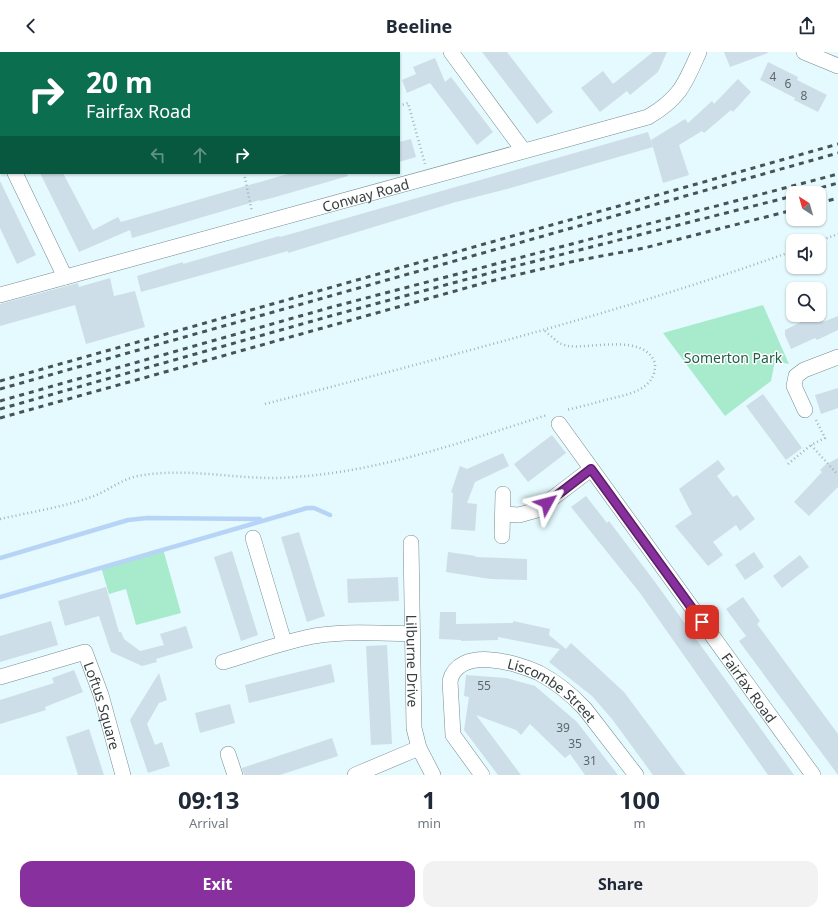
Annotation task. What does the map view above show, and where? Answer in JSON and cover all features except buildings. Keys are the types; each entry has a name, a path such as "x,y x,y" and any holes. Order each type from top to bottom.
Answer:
{"street":[{"path":"451,52 523,150"},
{"name":"Conway Road","path":"0,295 429,178 523,150 648,117 666,106 677,96 687,81 699,52"},
{"path":"804,52 838,66"},
{"path":"15,174 66,277"},
{"path":"805,410 794,386 796,376 804,370 838,357"},
{"name":"Fairfax Road","path":"555,419 813,775"},
{"path":"503,514 520,515 537,510 591,469"},
{"path":"502,536 503,494"},
{"path":"253,538 284,642"},
{"name":"Lilburne Drive","path":"411,543 414,728 419,748 433,775"},
{"path":"223,662 284,642 330,634 412,634"},
{"name":"Loftus Square","path":"0,677 85,652 101,695 123,775"},
{"name":"Liscombe Street","path":"482,775 453,735 450,681 456,668 461,664 476,660 512,664 539,674 576,700 600,728 636,775"},
{"path":"355,775 419,748"},
{"path":"228,754 235,775"}],"path":[{"path":"400,106 408,103 429,178"},
{"path":"244,174 254,226"},
{"path":"826,238 838,234"},
{"path":"265,404 545,331 724,276 786,254"},
{"path":"545,331 559,343 567,346 627,345 639,347 649,354 655,363 656,369 652,378 648,384 637,392 565,411"},
{"path":"788,464 811,445 825,438 813,413 805,410"},
{"path":"0,519 94,496 127,479 138,476 190,472 265,478 294,478 324,474 382,464 555,419"},
{"path":"811,445 838,475"}],"green space":[{"name":"Somerton Park","path":"763,305 789,364 775,361 771,381 725,416 663,333"},
{"path":"163,549 181,613 136,625 126,589 109,594 101,567"}],"waterway":[{"path":"0,597 307,508 314,508 330,515"},
{"path":"0,558 128,520 147,518 260,519"}],"railway":[{"path":"0,381 838,144"},
{"path":"0,389 838,153"},
{"path":"0,401 332,307 838,174"},
{"path":"826,186 838,183"},
{"path":"0,409 334,315 516,266 786,198"},
{"path":"826,201 838,198"},
{"path":"0,418 491,281 575,261 644,248 786,212"}],"route":[{"path":"547,503 591,469 702,622"}]}
